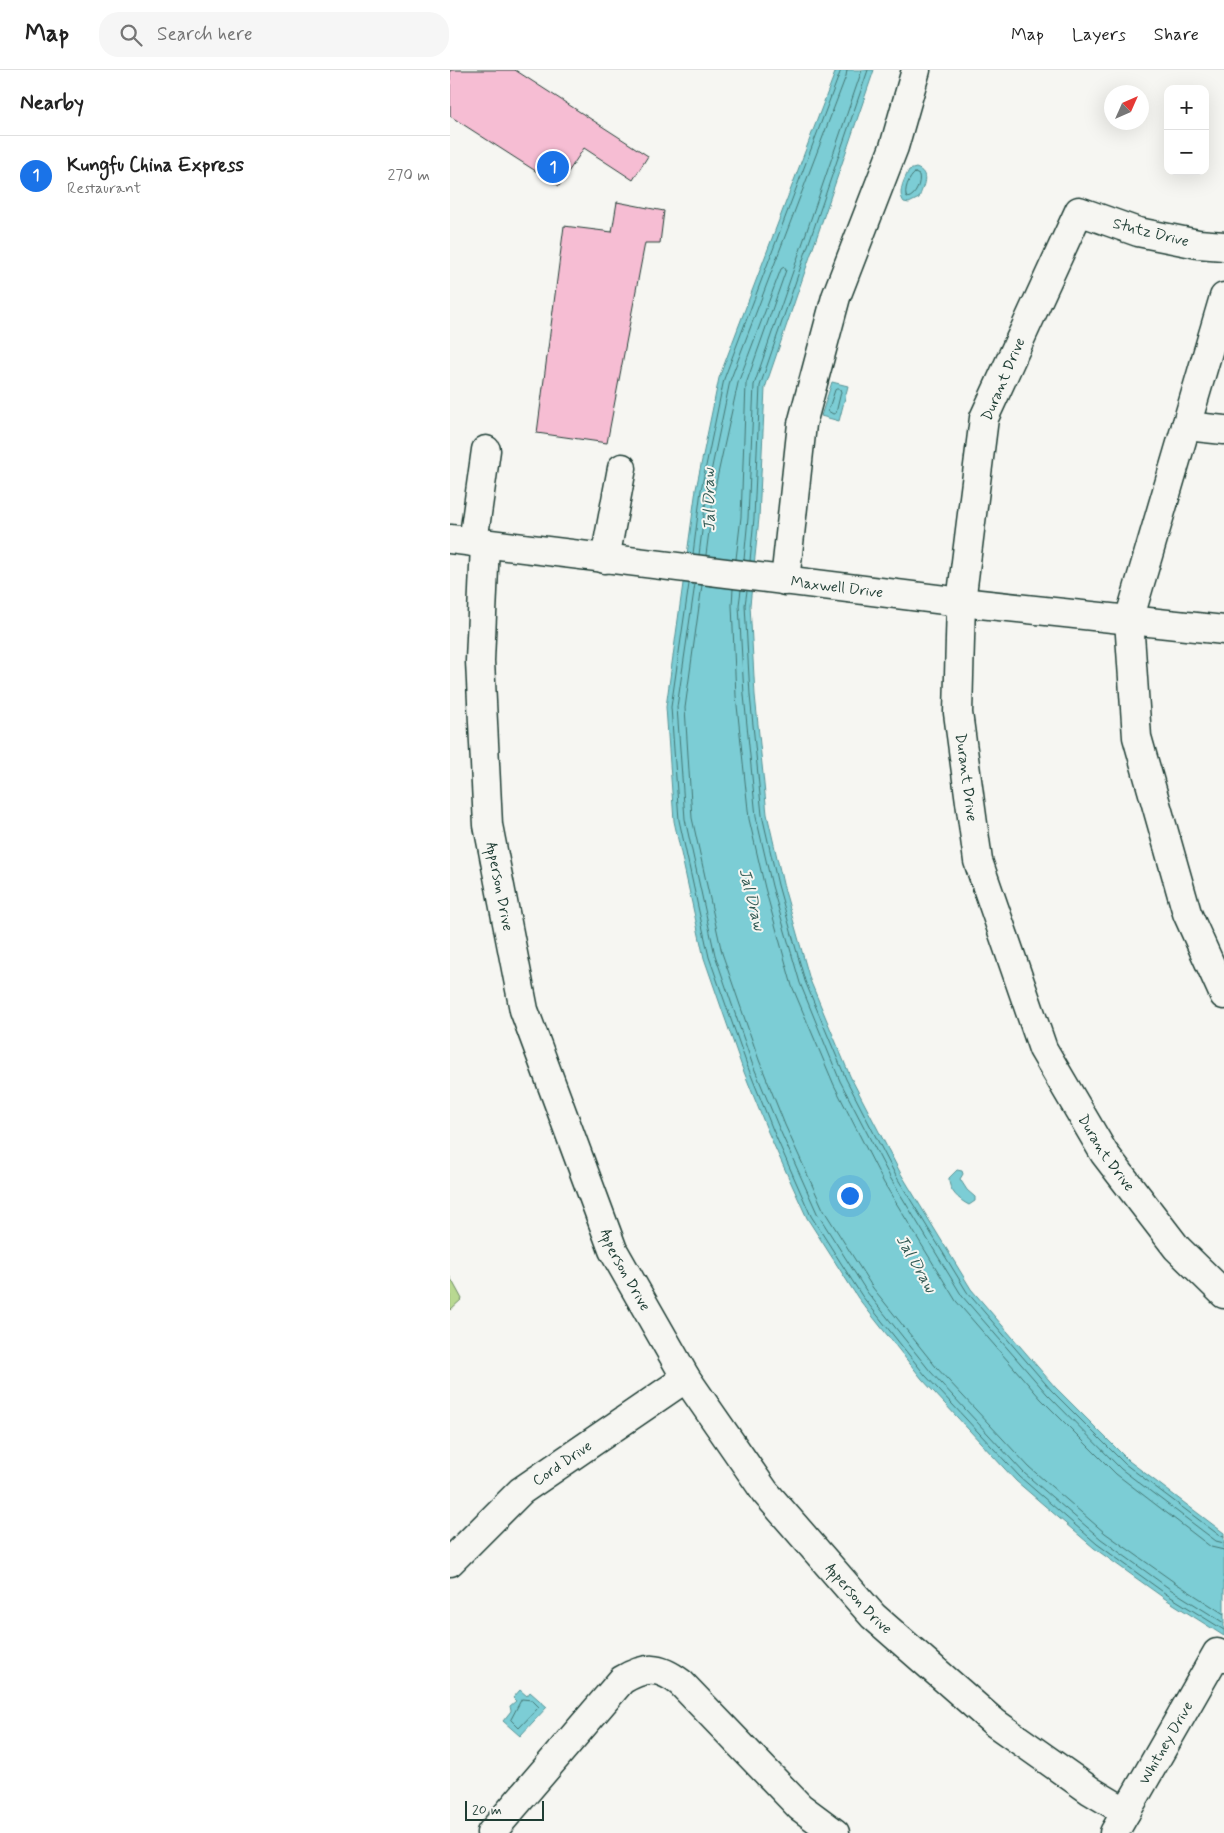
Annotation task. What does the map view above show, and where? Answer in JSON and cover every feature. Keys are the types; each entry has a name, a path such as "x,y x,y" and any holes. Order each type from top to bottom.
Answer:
{"street":[{"path":"785,580 802,424 836,297 894,147 916,70"},
{"name":"Stutz Drive","path":"1079,211 1138,232 1198,244 1224,246"},
{"name":"Durant Drive","path":"1079,211 984,418 961,602 958,713 978,861 1043,1048 1104,1153 1177,1248 1224,1294"},
{"path":"1224,298 1129,620 1137,737 1187,913 1224,996"},
{"path":"1186,426 1224,430"},
{"name":"Apperson Drive","path":"486,450 469,542 480,662 488,825 524,1010 613,1250 686,1378 765,1492 874,1616 995,1723 1092,1791 1120,1823"},
{"path":"605,559 622,468"},
{"name":"Maxwell Drive","path":"469,542 961,602 1224,630"},
{"name":"Cord Drive","path":"450,1562 521,1491 686,1378"},
{"name":"Whitney Drive","path":"1120,1823 1221,1655"},
{"path":"491,1833 622,1680 638,1671 653,1669 669,1674 681,1683 800,1806 835,1833"}],"green space":[{"path":"450,1277 462,1299 450,1310"}],"water":[{"name":"Jal Draw","path":"836,70 874,70 765,388 759,518 750,605 755,695 767,814 783,884 810,980 850,1076 901,1174 971,1289 1055,1387 1129,1461 1224,1533 1224,1636 1164,1598 1094,1548 1016,1481 922,1379 858,1298 807,1218 768,1132 742,1067 704,958 674,821 666,707 696,489 719,378"},
{"path":"916,168 921,170 925,177 919,198 909,203 904,202 901,195 903,182 909,170"},
{"path":"832,382 848,386 839,421 821,416"},
{"path":"957,1170 962,1171 963,1174 960,1179 967,1190 975,1197 975,1201 969,1205 958,1197 950,1187 949,1178"},
{"path":"520,1690 527,1696 530,1692 547,1707 520,1736 503,1721 511,1711 510,1706 516,1701 513,1698"}],"building":[{"path":"450,70 515,70 648,156 633,180 584,148 559,186 450,116"},
{"path":"617,202 664,211 660,243 645,243 607,443 537,433 564,226 612,232"}],"place":[{"name":"Kungfu China Express","path":"553,167"}]}
